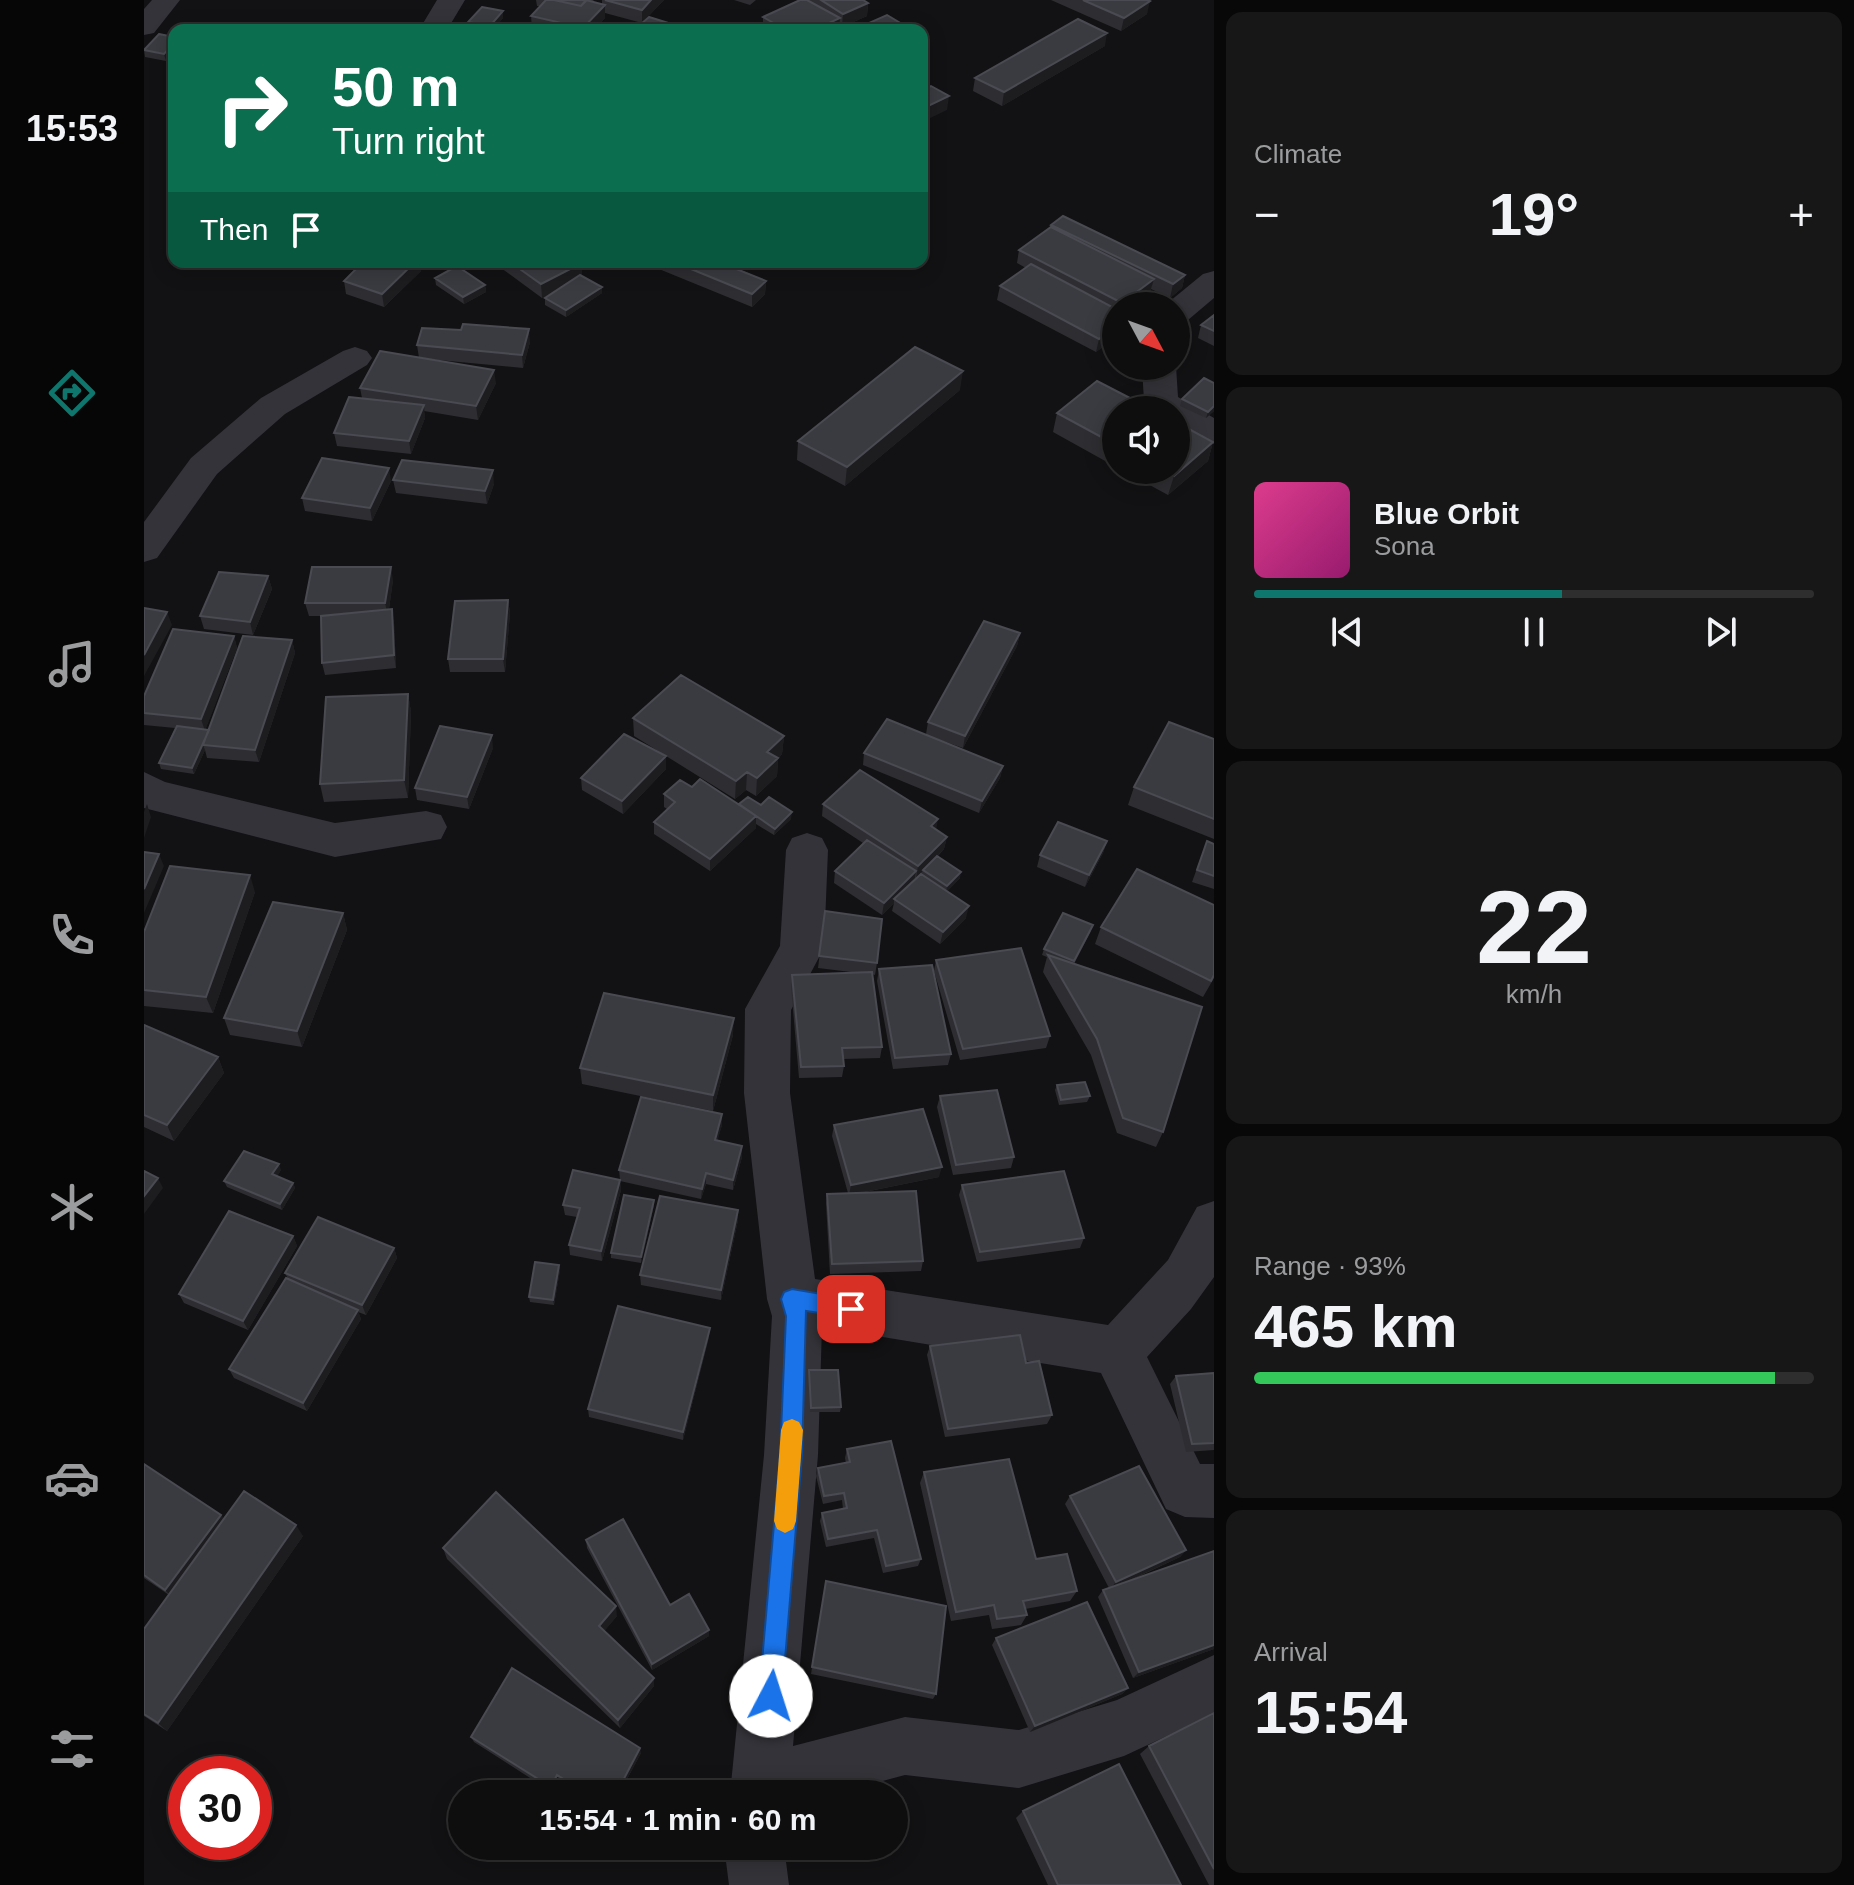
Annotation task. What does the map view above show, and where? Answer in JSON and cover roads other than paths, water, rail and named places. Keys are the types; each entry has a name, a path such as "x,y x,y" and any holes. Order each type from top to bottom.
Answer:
{"street":[{"path":"144,27 165,0"},
{"path":"437,24 451,0"},
{"path":"1190,301 1214,281"},
{"path":"144,549 204,466 273,406 355,358"},
{"path":"1190,419 1214,433"},
{"path":"144,788 152,795 335,840 426,827"},
{"path":"762,1780 791,1455 797,1316 792,1299 767,1093 768,1009 802,948 807,850"},
{"path":"1117,1351 1177,1291 1210,1236 1214,1223"},
{"path":"792,1299 1117,1351"},
{"path":"1117,1351 1185,1490 1214,1491"},
{"path":"791,1780 905,1746 1019,1759 1124,1727 1214,1684"},
{"path":"756,1860 759,1885"}]}
